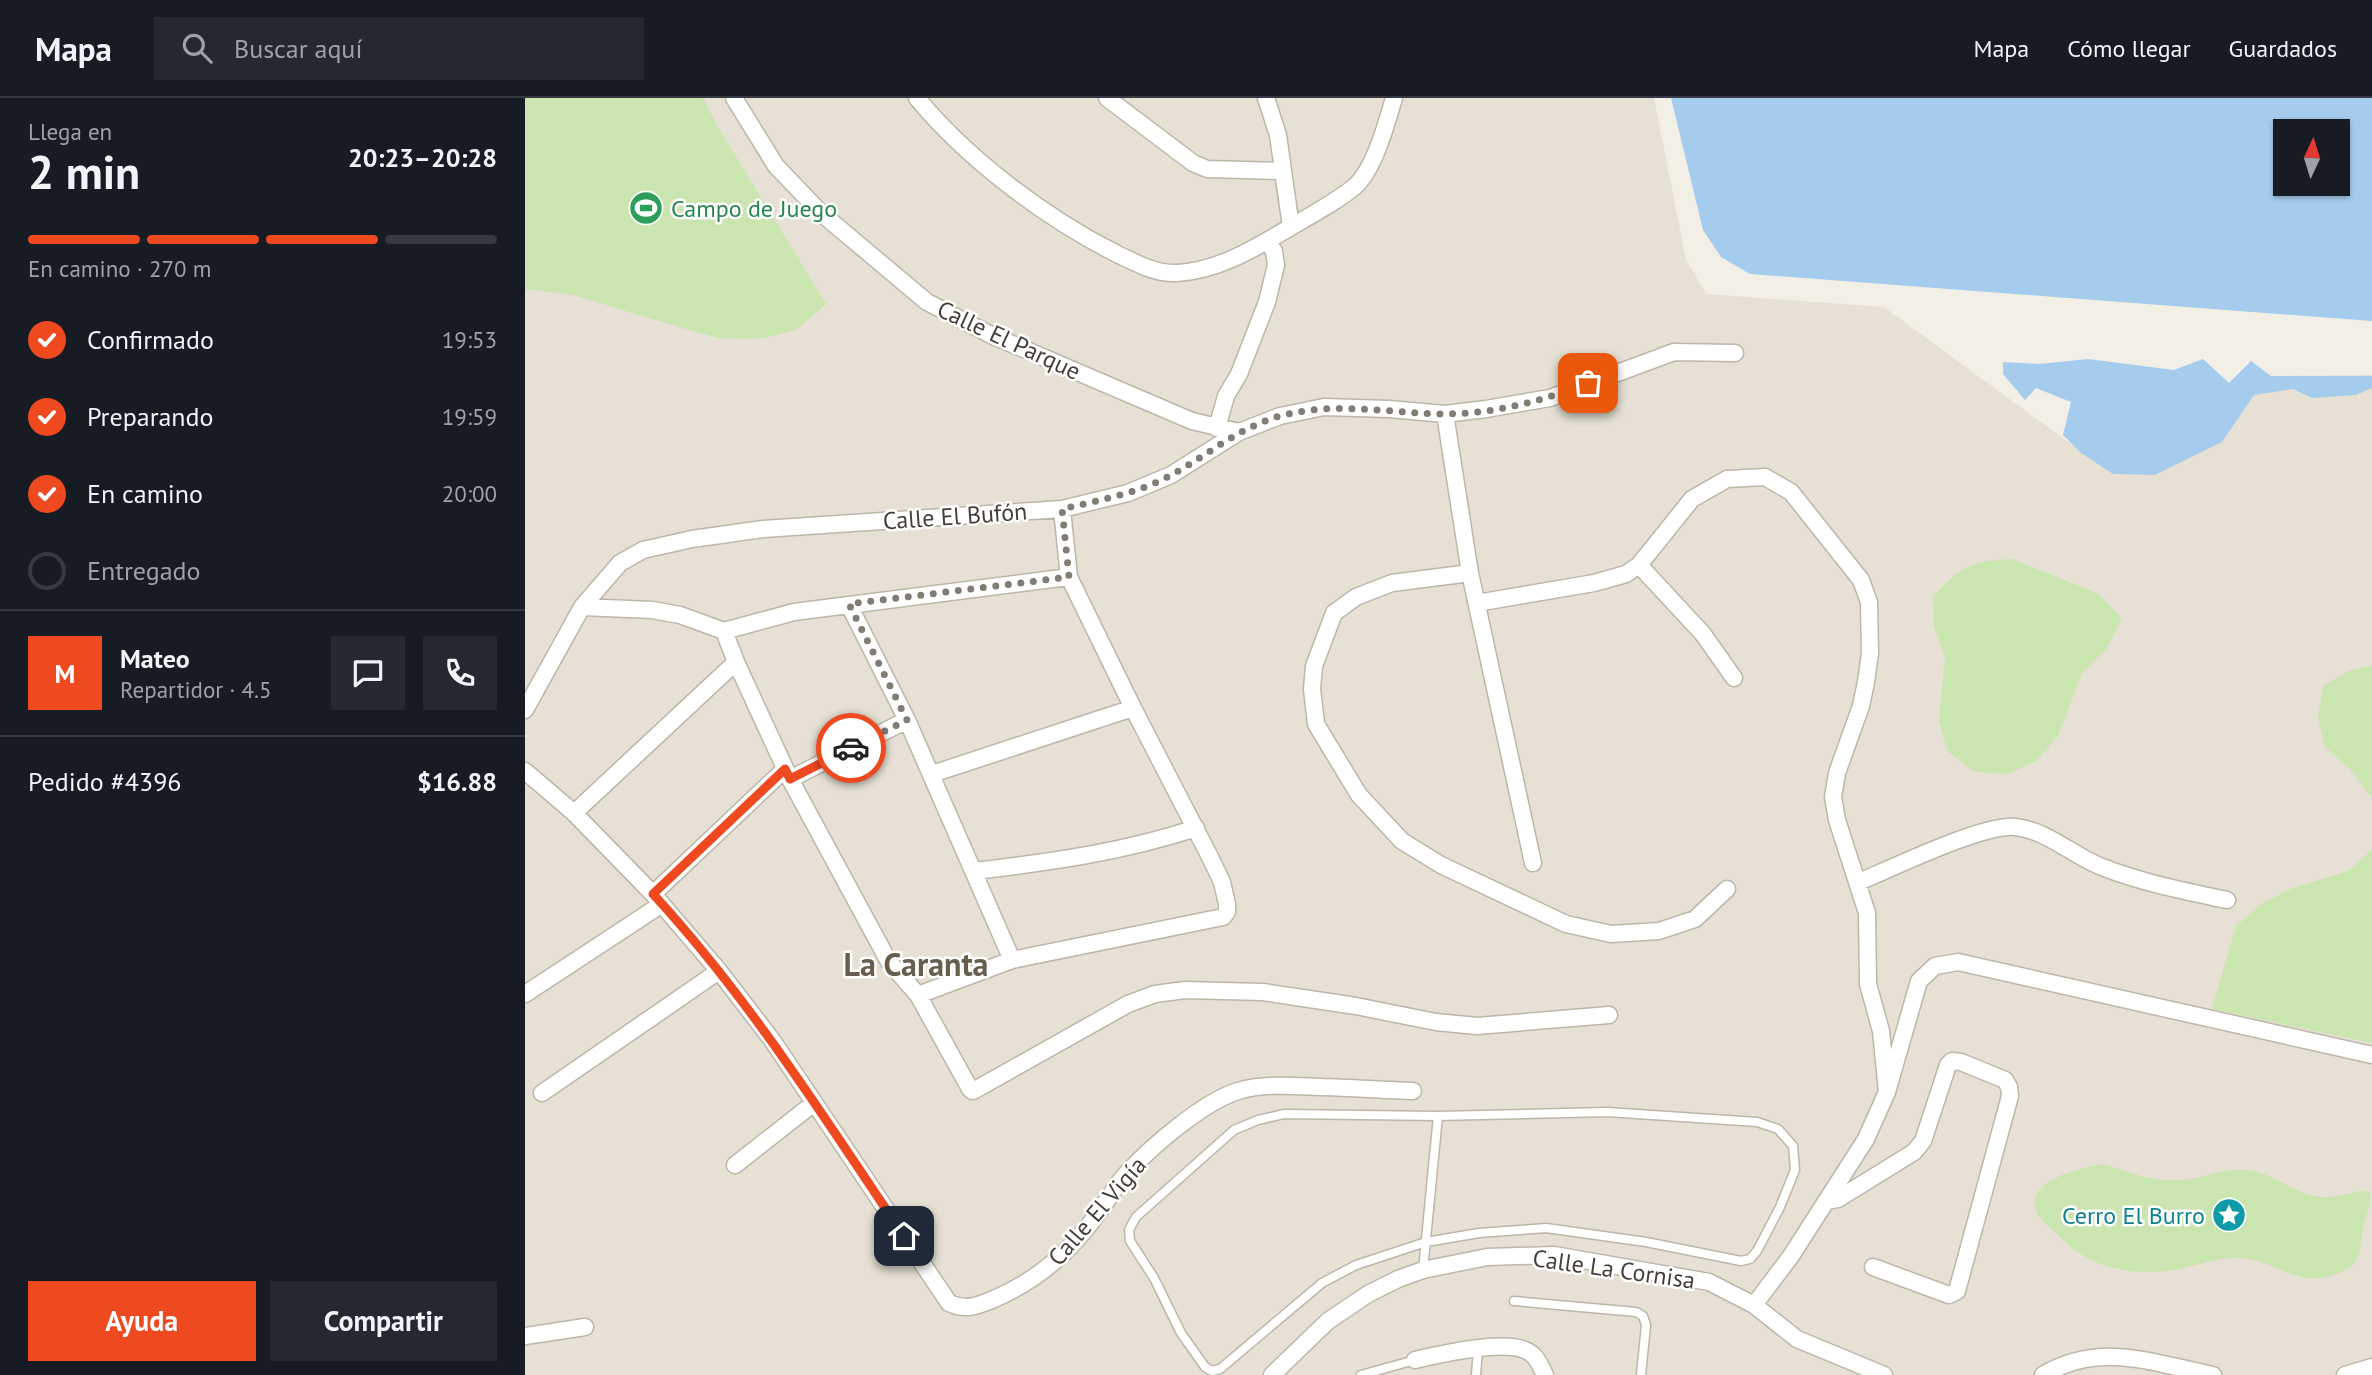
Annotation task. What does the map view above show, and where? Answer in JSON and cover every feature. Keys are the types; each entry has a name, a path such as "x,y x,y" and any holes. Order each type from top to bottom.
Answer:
{"street":[{"name":"Calle El Parque","path":"734,98 776,166 821,213 927,302 991,335 1192,421 1239,432"},
{"path":"917,98 931,115 987,167 1044,212 1137,264 1157,271 1178,273 1230,261 1291,227 1360,182 1381,141 1394,98"},
{"path":"1107,98 1193,163 1207,169 1283,171"},
{"path":"1266,98 1278,135 1291,227"},
{"path":"1217,428 1226,397 1243,364 1267,302 1276,265 1274,251 1267,241"},
{"name":"Calle El Bufón","path":"525,710 582,607 606,577 621,563 643,550 667,543 763,529 1062,509 1128,493 1171,475 1239,432 1280,416 1324,407 1445,414 1508,406 1550,398 1674,352 1735,353"},
{"path":"1445,414 1470,573 1533,863"},
{"path":"1476,603 1594,583 1626,574 1639,565 1692,499 1727,479 1765,478 1791,492 1861,580 1869,602 1870,653 1861,706 1837,773 1833,797 1837,820 1867,913 1868,984 1881,1031 1887,1092"},
{"path":"918,995 1012,960 1223,917 1227,912 1222,882 1069,577 1062,509"},
{"path":"1639,565 1703,634 1734,678"},
{"path":"1470,573 1392,583 1356,597 1334,613 1314,666 1312,689 1316,724 1360,795 1402,841 1441,865 1566,925 1611,934 1659,931 1695,919 1727,889"},
{"path":"582,607 652,610 680,615 724,631 794,612 1069,577"},
{"path":"849,604 932,774 1012,960"},
{"path":"724,631 788,774 889,962 918,995 969,1089 973,1091 1128,1004 1155,994 1185,990 1263,992 1436,1022 1477,1026 1609,1015"},
{"path":"574,813 736,662"},
{"path":"932,774 1133,708"},
{"path":"525,994 657,899 788,774 907,720"},
{"name":"Calle El Vigía","path":"525,771 574,813 657,899 719,971 772,1040 949,1303 961,1308 977,1306 1014,1290 1041,1274 1069,1248 1095,1218 1125,1175 1154,1146 1209,1105 1237,1091 1269,1085 1413,1091"},
{"path":"1859,882 1997,828 2014,827 2033,830 2099,866 2142,881 2227,900"},
{"path":"975,871 1083,857 1133,847 1196,828"},
{"path":"1754,1305 1791,1256 1866,1139 1887,1092 1919,981 1935,966 1958,961 2372,1055"},
{"path":"542,1093 719,971"},
{"path":"1826,1201 1838,1199 1914,1152 1923,1140 1948,1065 1952,1061 2005,1080 2010,1096 1957,1291 1949,1295 1873,1266"},
{"path":"735,1166 814,1103"},
{"name":"Calle La Cornisa","path":"1272,1375 1328,1321 1368,1294 1423,1270 1487,1256 1554,1255 1709,1282 1754,1305 1797,1339 1884,1375"},
{"path":"525,1336 585,1327"},
{"path":"1415,1360 1478,1349 1515,1348 1527,1350 1537,1359 1545,1375"},
{"path":"2043,1375 2061,1364 2102,1356 2141,1359 2213,1375"},
{"path":"2345,1375 2372,1367"}],"lane":[{"path":"1607,1112 1757,1122 1778,1129 1793,1146 1794,1170 1780,1207 1758,1251 1751,1259 1741,1261 1646,1242 1546,1228 1479,1233 1426,1242 1356,1265 1322,1283 1220,1369 1212,1371 1205,1367 1181,1334 1154,1278 1130,1241 1129,1230 1136,1217 1234,1130 1258,1120 1284,1114 1438,1116 1607,1112"},
{"path":"1423,1270 1438,1116"},
{"path":"1514,1301 1636,1312 1643,1316 1646,1325 1641,1375"},
{"path":"1476,1375 1478,1349"},
{"path":"1361,1375 1415,1360"},
{"path":"1387,1375 1392,1366"}],"shaded area":[{"path":"525,98 1654,98 1686,259 1706,294 1884,307 2101,466 2137,475 2175,463 2246,376 2372,375 2372,1375 525,1375"}],"green space":[{"name":"Campo de Juego","path":"525,98 703,98 826,304 796,330 769,337 719,338 573,295 525,289"},
{"path":"2012,559 2099,594 2122,619 2107,648 2082,673 2058,736 2036,761 2008,774 1975,772 1948,752 1939,721 1945,656 1934,627 1933,597 1959,572 1967,568 1986,562"},
{"path":"2372,666 2372,798 2351,770 2325,747 2318,717 2323,686 2350,670"},
{"path":"2372,850 2372,1043 2212,1009 2236,926 2260,905 2290,889 2348,871"},
{"path":"2103,1164 2142,1176 2172,1181 2229,1170 2246,1170 2267,1175 2302,1192 2321,1197 2369,1190 2369,1205 2358,1256 2353,1264 2342,1272 2313,1278 2301,1277 2242,1258 2225,1258 2157,1272 2122,1270 2106,1266 2073,1249 2038,1215 2035,1203 2038,1193 2056,1178"}],"water":[{"path":"1671,98 2372,98 2372,321 1750,274 1721,257 1703,230"},
{"path":"2088,359 2174,370 2203,359 2229,383 2251,361 2271,376 2372,376 2372,388 2356,395 2312,398 2293,389 2254,395 2222,442 2155,475 2113,474 2081,453 2063,435 2071,402 2036,388 2025,400 2003,374 2003,362 2039,364"}],"way so far":[{"path":"851,748 907,720 849,604 1069,577 1062,509 1128,493 1171,475 1239,432 1280,416 1324,407 1445,414 1466,412 1550,398 1588,383"}],"place":[{"name":"Campo de Juego","path":"646,208"},
{"name":"Cerro El Burro","path":"2229,1215"}],"district":[{"name":"La Caranta","path":"916,964"}],"route":[{"path":"851,748 790,779 785,769 653,894 719,971 772,1040 904,1236"}]}
